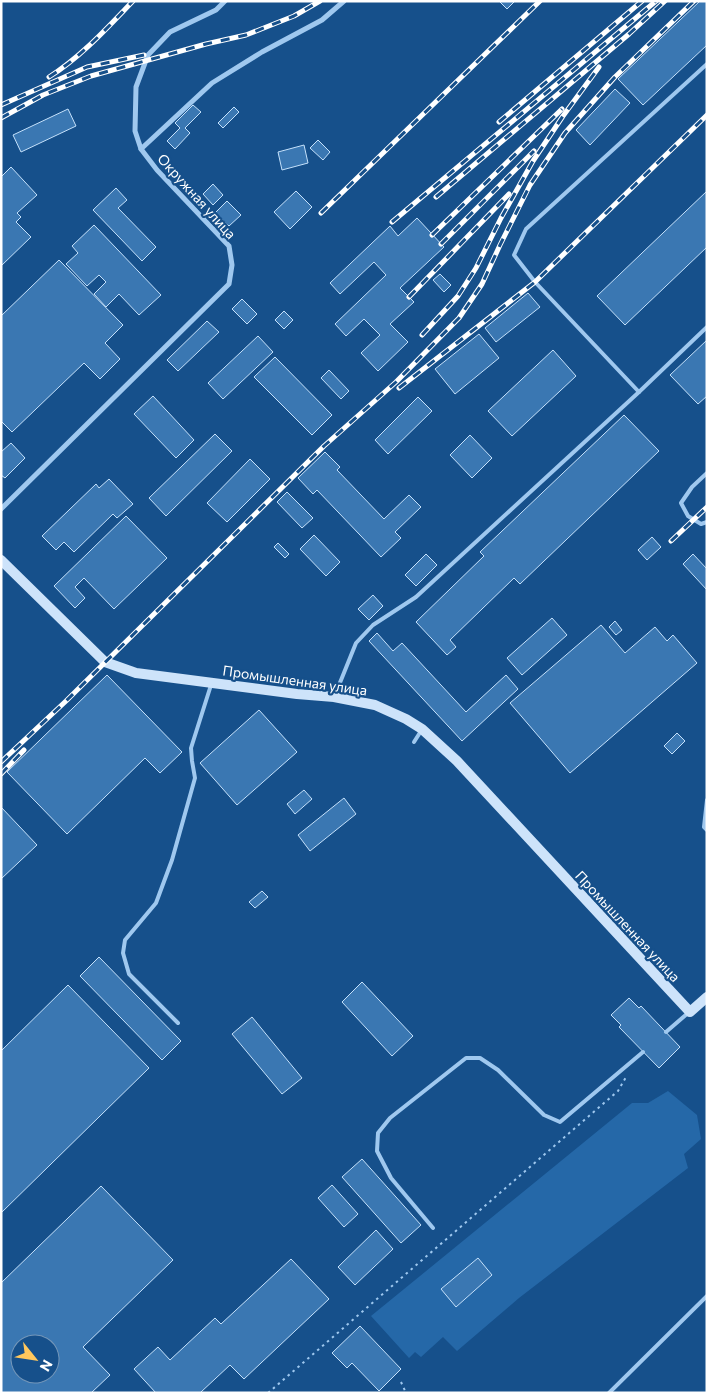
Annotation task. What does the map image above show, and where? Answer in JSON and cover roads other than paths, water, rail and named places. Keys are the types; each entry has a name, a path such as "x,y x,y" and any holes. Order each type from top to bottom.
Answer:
{"street":[{"name":"Окружная улица","path":"1,509 229,284 232,265 229,246 157,170 141,149 135,130 136,87 148,55 170,32 216,10 225,1"},
{"path":"141,149 212,83 262,52 322,20 344,1"},
{"name":"Промышленная улица","path":"1,560 105,662 136,673 334,697 375,706 406,719 422,729 463,768 690,1012"},
{"path":"690,1012 707,996"}],"lane":[{"path":"639,392 535,282 514,255 526,229 707,64"},
{"path":"334,697 356,643 373,625 416,597 707,327"},
{"path":"707,473 692,487 680,503 688,516 701,524 707,522"},
{"path":"178,1023 129,974 122,952 125,940 156,903 172,860 196,778 191,748 212,683"},
{"path":"414,742 422,729"},
{"path":"707,800 704,826 707,830"},
{"path":"666,1032 690,1012"},
{"path":"433,1228 392,1178 377,1151 378,1133 390,1118 466,1058 480,1058 498,1070 544,1115 560,1122 643,1052"},
{"path":"609,1393 707,1296"}],"railway":[{"path":"49,77 83,51 133,1"},
{"path":"1,118 43,95 91,76 206,44 246,35 294,16 320,1"},
{"path":"321,213 540,1"},
{"path":"499,122 642,1"},
{"path":"392,222 656,1"},
{"path":"436,197 629,34 665,1"},
{"path":"1,762 66,701 324,446 396,382 459,318 482,284 530,185 565,133 615,77 694,1"},
{"path":"1,105 87,67 144,55"},
{"path":"422,335 458,296 476,268 533,161 599,67"},
{"path":"432,235 562,109"},
{"path":"399,388 535,282 707,115"},
{"path":"441,244 534,151"},
{"path":"409,297 509,194"},
{"path":"671,541 707,507"},
{"path":"1,774 24,750"}]}
